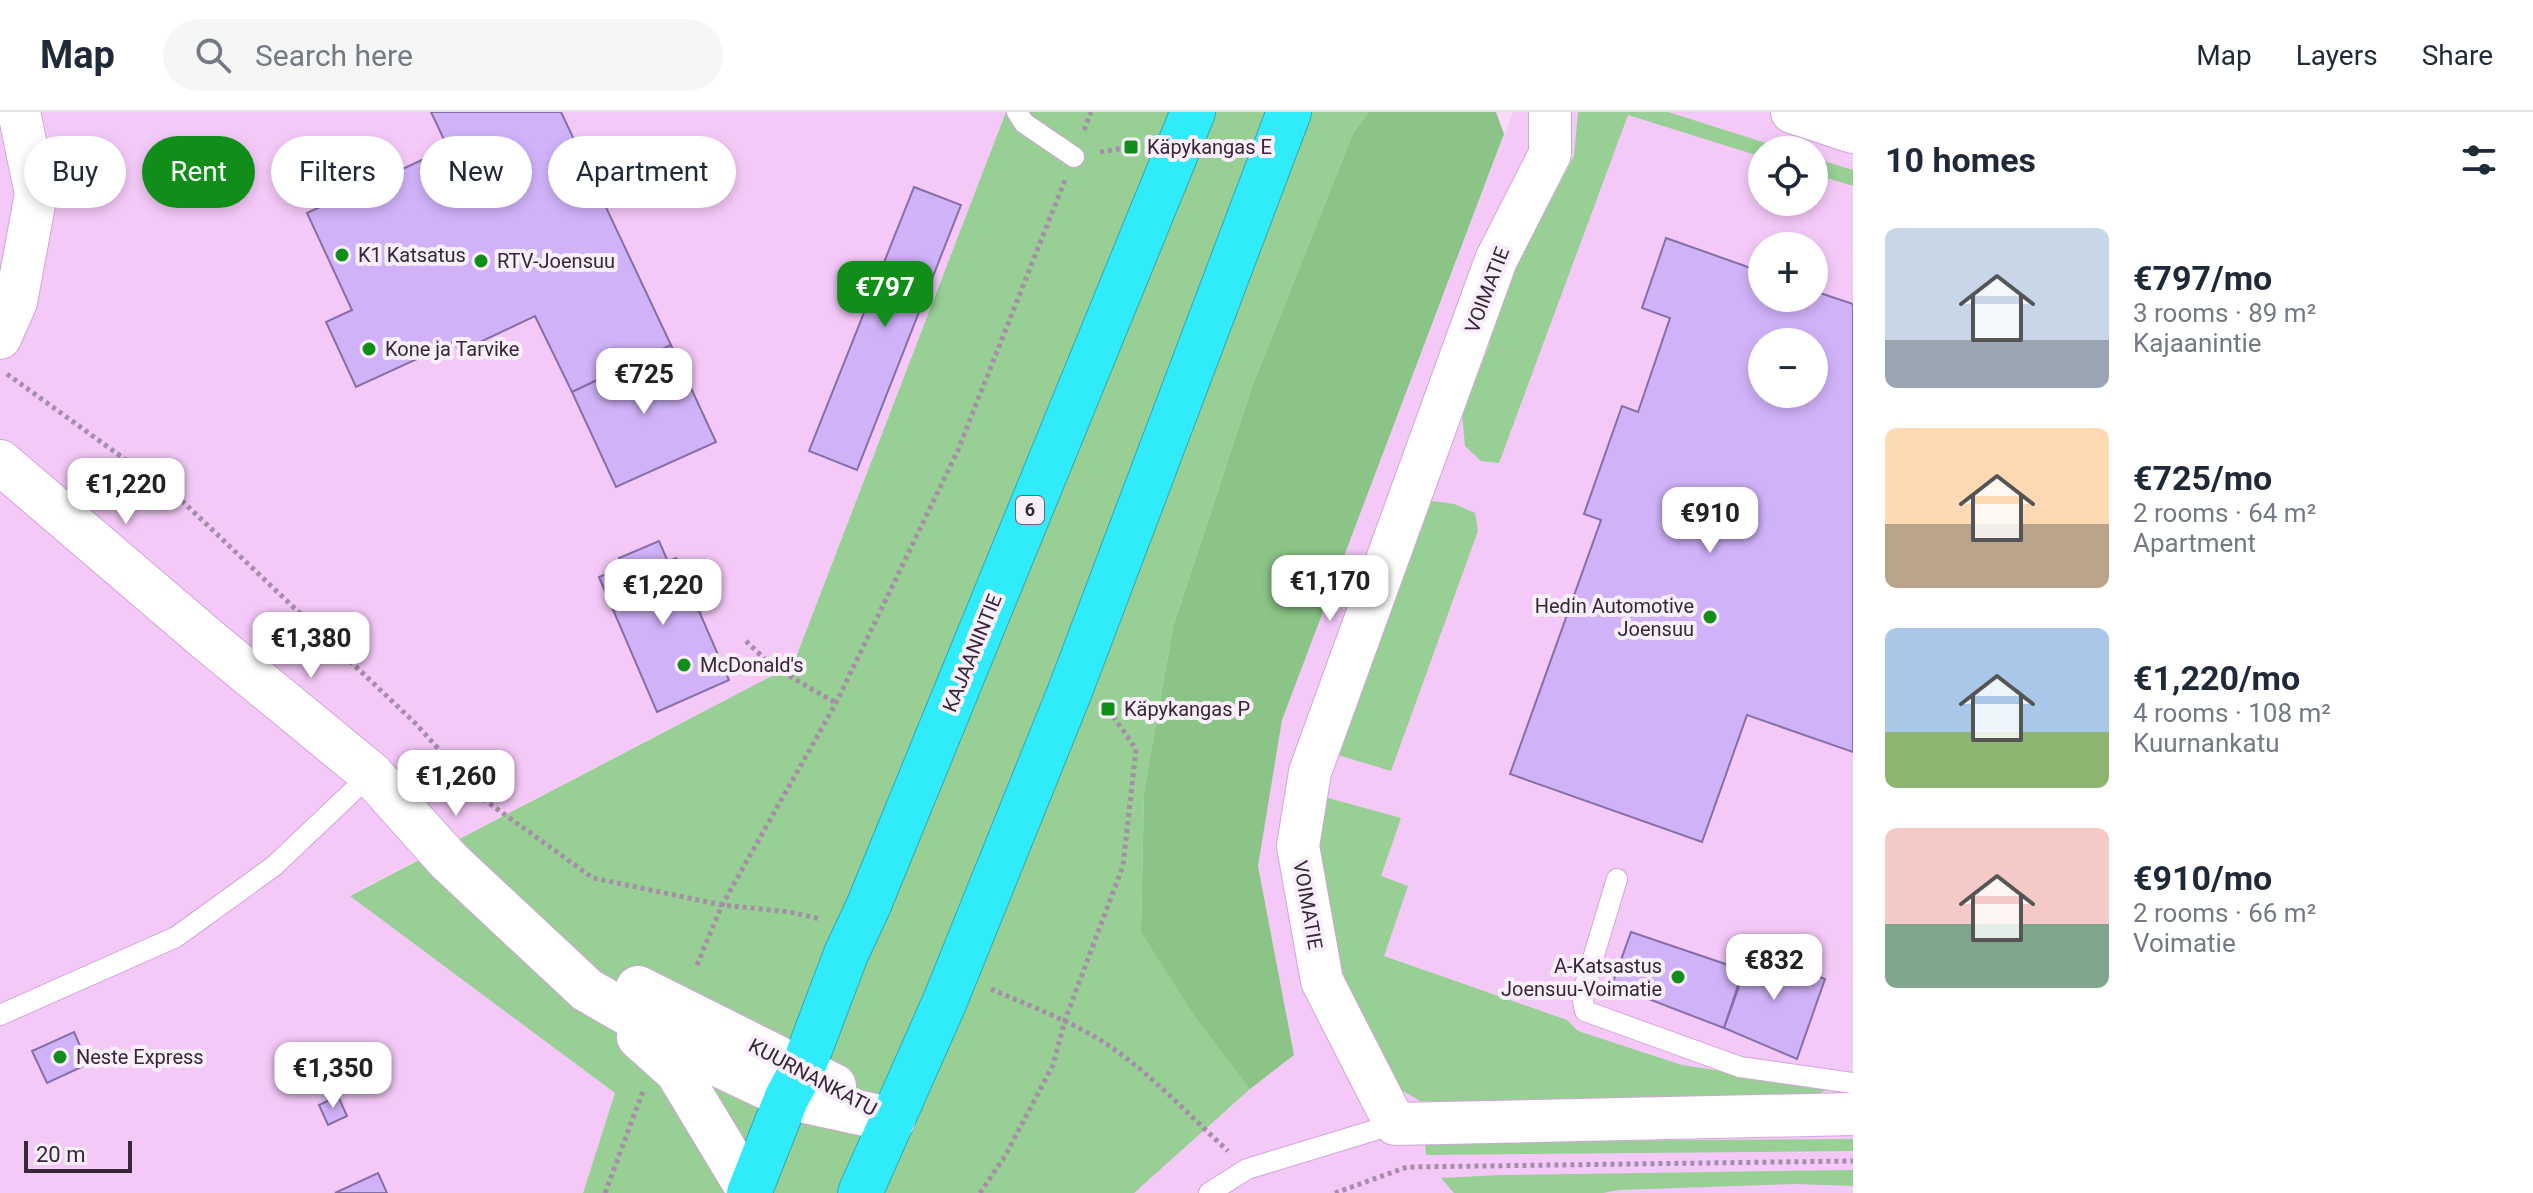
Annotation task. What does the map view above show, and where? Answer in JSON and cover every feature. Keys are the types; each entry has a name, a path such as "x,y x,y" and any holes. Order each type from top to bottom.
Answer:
{"highway":[{"name":"KAJAANINTIE","path":"749,1193 1193,112"},
{"path":"860,1193 960,964 1070,691 1283,129"}],"street":[{"path":"0,338 16,302 36,194 19,112"},
{"path":"1283,129 1304,112"},
{"name":"VOIMATIE","path":"1395,1124 1322,981 1298,846 1310,772 1496,260 1550,154 1550,112"},
{"path":"1792,112 1853,132"},
{"name":"KUURNANKATU","path":"0,462 371,774 449,861 587,990 711,1061 795,1083 893,1120"},
{"name":"KUURNANKATU","path":"499,905 795,1083"},
{"path":"587,990 677,1071 749,1193"},
{"path":"1395,1124 1853,1114"}],"lane":[{"path":"1017,112 1024,123 1074,157"},
{"path":"0,1015 176,937 274,866 371,774"},
{"path":"1617,879 1582,997 1585,1011 1740,1067 1853,1083"},
{"path":"1209,1193 1247,1169 1395,1124"}],"path":[{"path":"697,965 722,905 836,703 958,450 1091,112"},
{"path":"0,369 180,499 415,723 486,801 593,878 722,905 790,912 829,921"},
{"path":"746,641 772,666 836,703"},
{"path":"980,1193 1005,1156 1053,1065 1065,1020 1123,866 1136,749 1108,709"},
{"path":"981,985 1065,1020 1116,1050 1143,1071 1247,1169"},
{"path":"605,1193 644,1087"},
{"path":"1335,1193 1407,1167 1853,1161"}],"shaded area":[{"path":"0,112 1006,112 793,665 350,895 615,1093 583,1193 0,1193"},
{"path":"1513,112 1853,112 1853,1193 1134,1193 1250,1089 1294,1055 1258,866 1282,720"}],"green space":[{"path":"1006,112 1369,112 1353,133 1254,381 1173,627 1144,792 1141,932 1250,1089 1134,1193 583,1193 615,1093 350,896 793,665"},
{"path":"1369,112 1496,112 1504,134 1282,720 1258,866 1294,1055 1250,1089 1196,1018 1141,932 1144,792 1173,627 1254,381 1353,133"},
{"path":"1578,112 1668,112 1748,137 1748,153 1628,115 1499,463 1481,461 1465,446 1462,414 1489,345 1499,298 1574,156"},
{"path":"1828,162 1853,170 1853,186 1828,178"},
{"path":"1433,501 1454,504 1475,513 1478,531 1391,771 1338,755 1416,509"},
{"path":"1321,796 1401,818 1381,876 1408,886 1384,956 1567,1020 1578,1031 1682,1065 1829,1088 1816,1096 1494,1105 1420,1101 1398,1088 1375,1057 1315,905"},
{"path":"1853,1139 1853,1151 1426,1155 1425,1142"},
{"path":"1853,1170 1853,1186 1796,1184 1603,1193 1454,1193 1441,1178 1500,1175"}],"building":[{"name":"RTV-Joensuu","path":"431,112 561,112 572,136 548,136 548,208 606,208 671,345 572,392 535,316 459,352 454,342 356,387 326,322 352,310 307,213 318,208 404,208 404,168 420,161 420,208 532,208 532,136 442,136"},
{"path":"914,187 961,205 857,470 809,451"},
{"name":"Hedin Automotive Joensuu","path":"1666,238 1748,267 1748,312 1828,312 1828,296 1853,304 1853,752 1747,715 1702,842 1510,774 1601,520 1584,514 1622,406 1638,412 1670,318 1642,308"},
{"path":"671,345 716,442 616,487 572,392"},
{"path":"659,541 668,562 676,558 729,680 657,712 599,577 623,567 619,558"},
{"name":"A-Katsastus Joensuu-Voimatie","path":"1631,932 1743,970 1724,1028 1612,985"},
{"path":"1755,942 1790,954 1787,964 1825,979 1797,1059 1724,1028"},
{"name":"Neste Express","path":"74,1032 88,1064 47,1083 32,1051"},
{"path":"338,1096 347,1116 328,1125 319,1105"},
{"path":"378,1173 387,1193 335,1193"}],"place":[{"name":"Käpykangas E","path":"1131,147"},
{"name":"K1 Katsatus","path":"342,255"},
{"name":"RTV-Joensuu","path":"481,261"},
{"name":"Kone ja Tarvike","path":"369,349"},
{"name":"Hedin Automotive Joensuu","path":"1710,617"},
{"name":"McDonald's","path":"684,665"},
{"name":"Käpykangas P","path":"1108,709"},
{"name":"A-Katsastus Joensuu-Voimatie","path":"1678,977"},
{"name":"Neste Express","path":"60,1057"}]}
